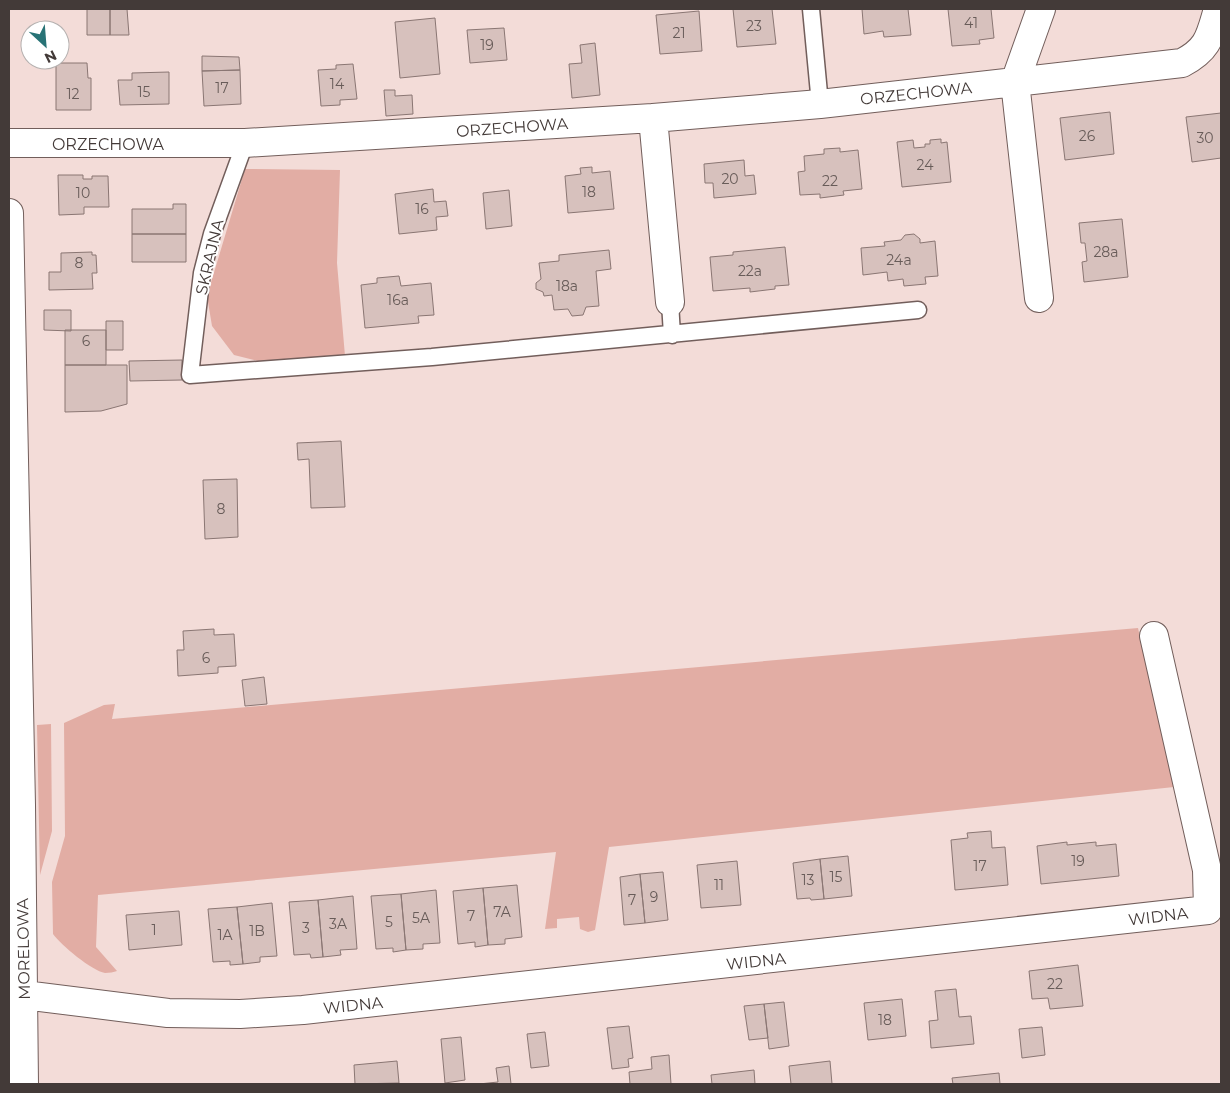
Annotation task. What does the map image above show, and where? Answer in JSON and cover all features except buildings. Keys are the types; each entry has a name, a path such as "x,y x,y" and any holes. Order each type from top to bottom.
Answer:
{"street":[{"path":"1039,298 1015,82 1041,9"},
{"name":"ORZECHOWA","path":"9,142 244,143 653,118 820,104 1182,63 1194,57 1202,50 1210,37 1218,9"},
{"path":"653,118 670,302"},
{"name":"MORELOWA","path":"9,213 15,805 24,995 24,1084"},
{"name":"WIDNA","path":"24,995 168,1013 240,1014 303,1010 1208,910 1207,870 1154,636"}],"lane":[{"path":"811,9 820,104"},
{"name":"SKRAJNA","path":"244,143 212,234 202,273 190,375 432,357 672,335"},
{"path":"670,302 672,335 918,310"}],"shaded area":[{"path":"245,169 340,170 337,263 345,356 266,363 234,355 212,326 207,296"},
{"path":"1138,628 1174,787 609,847 595,930 588,932 580,929 579,917 557,919 557,928 545,929 556,852 98,895 96,947 117,971 105,973 85,963 53,934 52,882 65,836 64,723 104,705 115,704 112,719"},
{"path":"51,724 52,831 40,875 37,725"}]}
